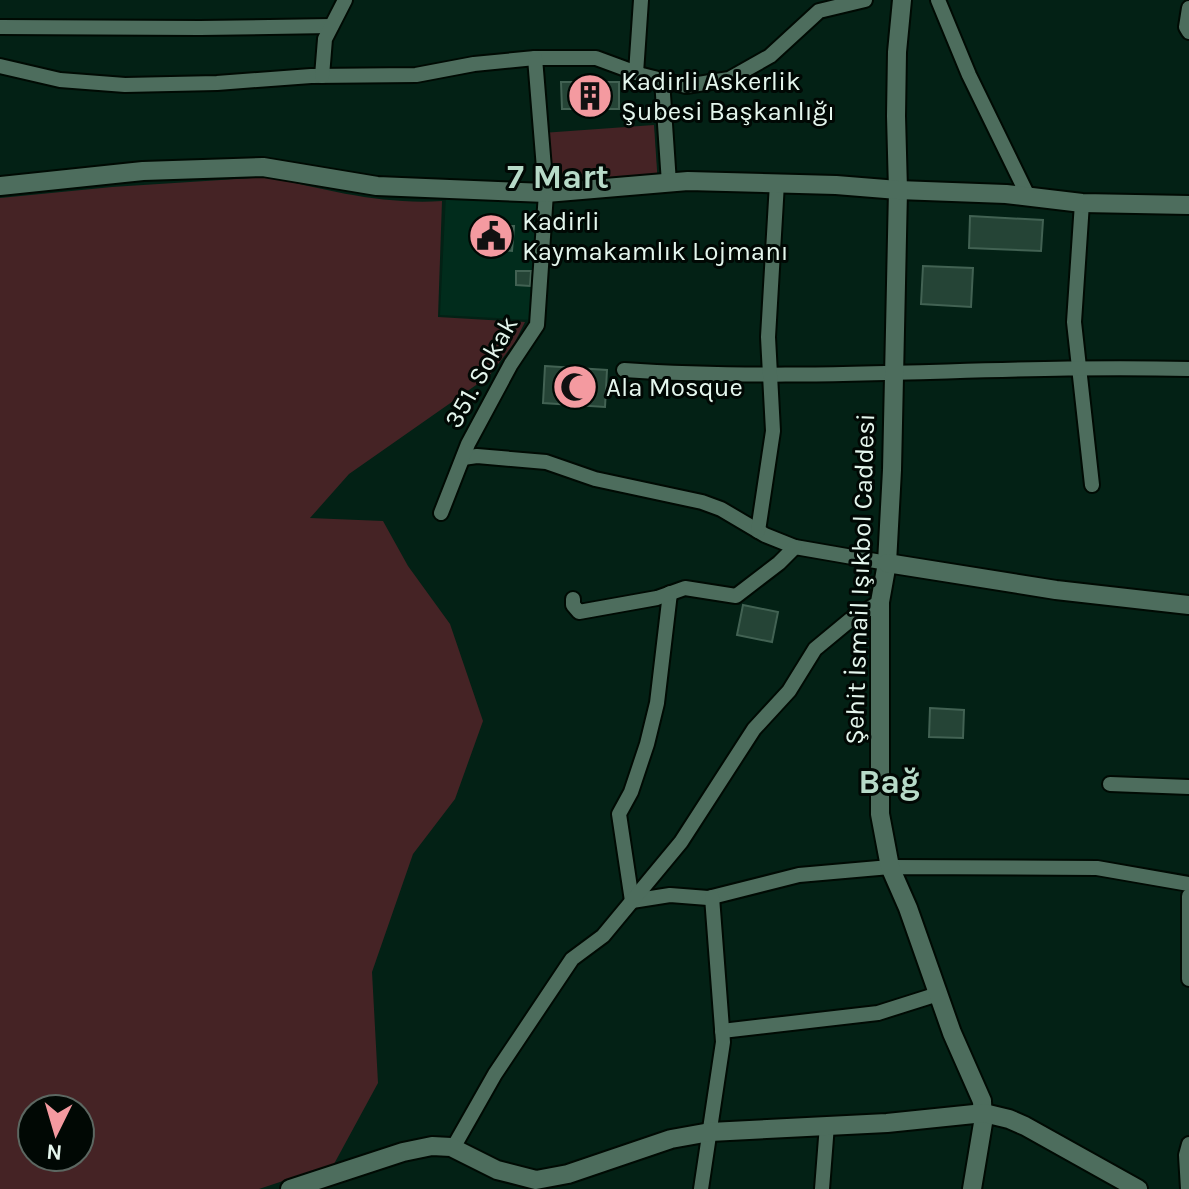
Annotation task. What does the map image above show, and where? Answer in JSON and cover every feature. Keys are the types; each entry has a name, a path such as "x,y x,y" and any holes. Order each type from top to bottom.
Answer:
{"street":[{"path":"322,76 325,39 345,0"},
{"path":"636,73 641,0"},
{"path":"0,66 60,80 125,85 416,75 474,64 535,58 596,58 636,73 686,86 729,79 770,56 819,11 865,0"},
{"name":"Şehit İsmail Işıkbol Caddesi","path":"902,0 897,77 894,373 887,563 880,602 880,814 890,867 982,1101 984,1113 972,1189"},
{"path":"938,0 969,75 1028,196"},
{"path":"1189,8 1186,27 1189,32"},
{"path":"0,27 331,26"},
{"name":"351. Sokak","path":"441,513 463,458 511,364 537,325 546,193 535,58"},
{"path":"662,80 669,183"},
{"path":"0,186 143,171 263,167 377,186 546,193 688,181 1028,196 1082,203 1189,205"},
{"path":"758,531 773,431 768,337 777,183"},
{"path":"1082,203 1074,322 1092,485"},
{"path":"624,370 770,374 1189,369"},
{"path":"463,458 477,456 546,462 595,479 702,502 795,547 1056,590 1189,605"},
{"path":"573,599 573,605 579,612 607,609 685,588 736,596 795,547"},
{"path":"632,901 619,814 635,780 657,703 670,593"},
{"path":"453,1148 503,1062 572,959 603,936 681,842 754,729 789,691 815,649 850,620 880,602"},
{"path":"1110,784 1189,787"},
{"path":"632,901 670,895 712,897 799,875 890,867 1097,868 1189,884"},
{"path":"1189,896 1189,979"},
{"path":"701,1189 723,1042 712,897"},
{"path":"722,1031 878,1013 938,994"},
{"path":"290,1189 417,1148 441,1145 497,1170 536,1180 568,1174 671,1139 710,1132 910,1121 984,1113 1025,1126 1138,1189"},
{"path":"822,1189 827,1125"},
{"path":"1188,1151 1188,1189"}],"shaded area":[{"path":"654,125 658,185 546,193 542,133"},
{"path":"269,177 376,199 442,201 438,317 525,322 515,342 489,376 349,474 310,518 383,521 408,566 450,624 483,721 455,799 413,854 372,972 378,1083 334,1164 259,1189 0,1189 0,198"},
{"name":"Kadirli Kaymakamlık Lojmanı","path":"446,195 539,200 533,320 440,315"}],"building":[{"name":"Kadirli Askerlik Şubesi Başkanlığı","path":"561,82 619,82 619,109 562,109"},
{"path":"970,216 1043,220 1041,251 969,248"},
{"name":"Kadirli Kaymakamlık Lojmanı","path":"499,226 514,226 512,251 485,252 486,229 498,230"},
{"path":"923,266 973,268 971,307 921,304"},
{"path":"516,271 531,271 530,286 516,285"},
{"name":"Ala Mosque","path":"545,366 607,370 605,407 543,403"},
{"path":"743,605 778,612 772,642 737,635"},
{"path":"930,708 964,710 963,738 929,737"}],"place":[{"name":"Kadirli Askerlik Şubesi Başkanlığı","path":"590,96"},
{"name":"Kadirli Kaymakamlık Lojmanı","path":"491,236"},
{"name":"Ala Mosque","path":"575,387"}],"district":[{"name":"7 Mart","path":"558,177"},
{"name":"Bağ","path":"889,782"}]}
